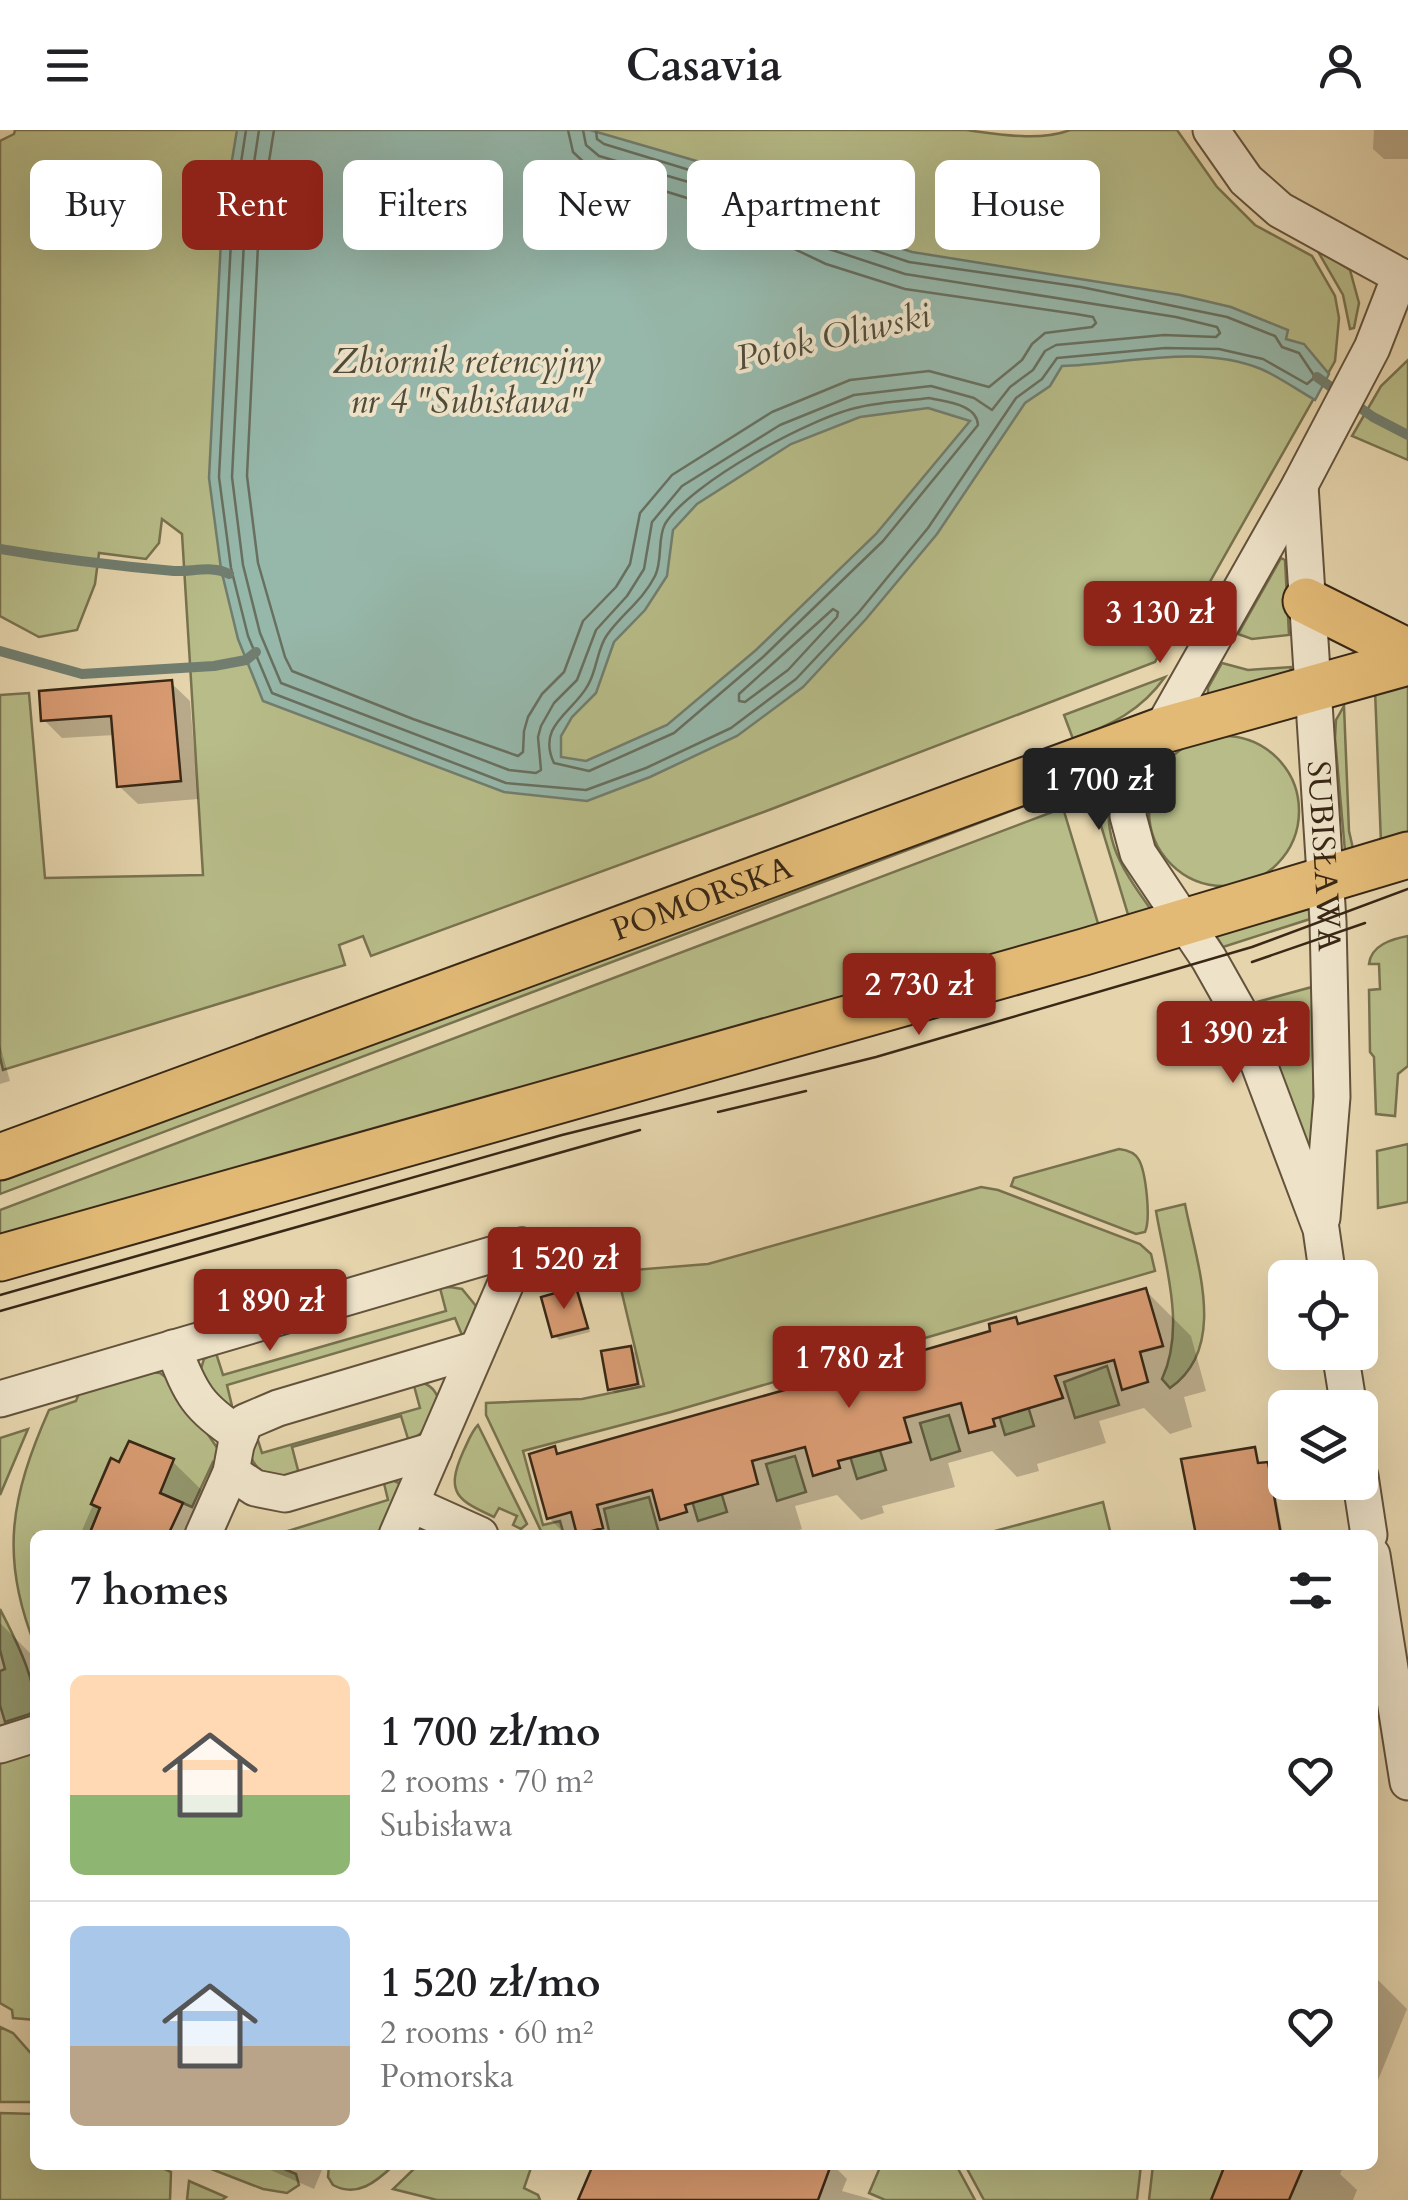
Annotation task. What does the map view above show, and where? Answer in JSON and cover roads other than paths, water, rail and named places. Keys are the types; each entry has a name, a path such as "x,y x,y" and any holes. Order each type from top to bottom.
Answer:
{"main road":[{"path":"1306,601 1408,652"},
{"name":"POMORSKA","path":"0,1157 1160,730 1408,662"},
{"path":"0,1258 1186,922 1408,855"}],"street":[{"path":"1211,130 1246,180 1280,210 1404,275"},
{"name":"SUBISŁAWA","path":"1325,1260 1321,1229 1240,1014 1186,922 1138,853 1128,816 1130,793 1160,730 1300,485 1372,348 1404,275"},
{"name":"SUBISŁAWA","path":"1300,485 1326,880 1332,1098 1321,1229"},
{"path":"0,1399 522,1246 404,1520 455,1530"},
{"path":"172,1348 192,1394 208,1414 240,1435"},
{"path":"206,1530 231,1472 245,1422 278,1408 478,1349"},
{"path":"231,1472 255,1488 285,1494 434,1450"},
{"path":"1364,1500 1368,1530"},
{"path":"1378,1593 1408,1782"},
{"path":"0,1745 30,1736"}],"water":[{"name":"Zbiornik retencyjny nr 4 \"Subisława\"","path":"237,130 590,130 693,160 687,160 687,250 906,250 1180,295 1231,307 1288,330 1286,339 1304,344 1329,374 1315,400 1261,369 1213,358 1162,357 1062,366 1050,386 1025,403 937,534 803,687 737,736 650,777 587,801 504,792 263,701 238,639 221,569 209,478 220,250 323,250 323,160 232,160","holes":["928,408 970,421 876,534 756,650 667,725 586,761 561,757 561,736 572,717 596,693 614,642 645,610 667,576 673,530 697,504 791,444 860,417"]}],"waterway":[{"name":"Potok Oliwski","path":"1317,377 1373,417 1408,435"},
{"name":"Potok Oliwski","path":"0,549 130,567 209,569 229,574"},
{"name":"Potok Oliwski","path":"0,651 82,674 214,666 246,660 256,652"}],"tram line":[{"path":"0,1295 562,1135 876,1057 1252,947 1408,889"},
{"path":"1252,962 1365,923"},
{"path":"718,1112 806,1091"},
{"path":"0,1311 640,1130"}]}
